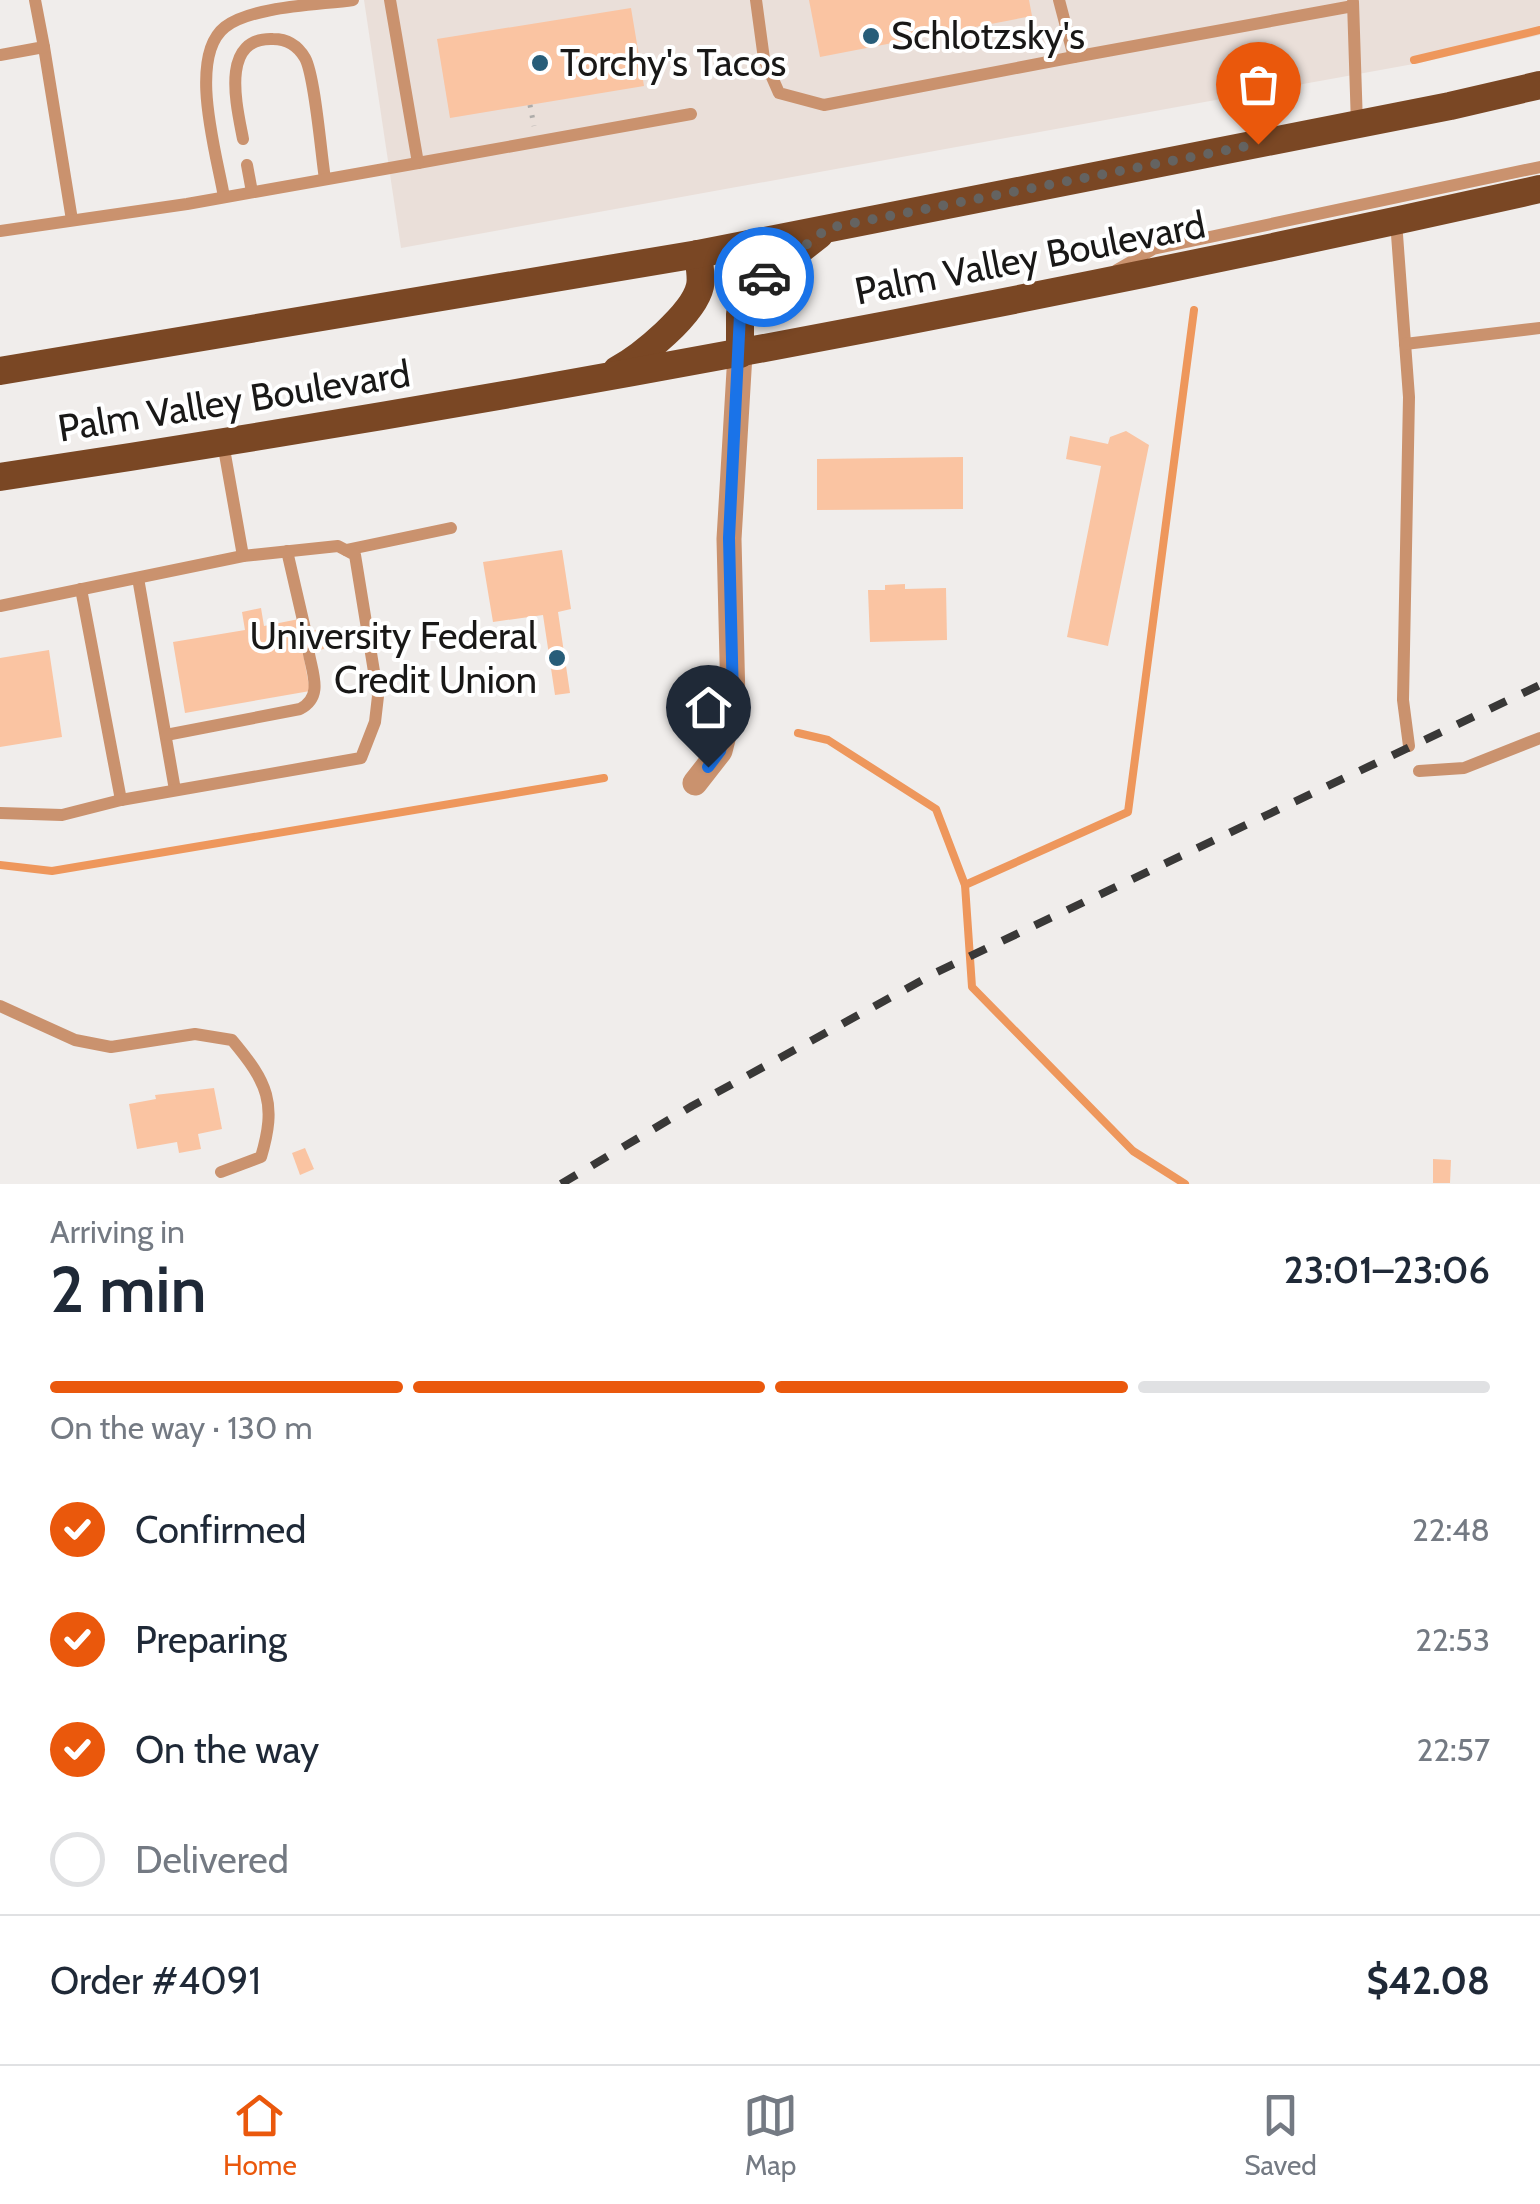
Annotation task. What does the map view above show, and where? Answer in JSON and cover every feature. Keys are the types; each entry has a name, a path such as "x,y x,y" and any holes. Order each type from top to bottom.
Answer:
{"highway":[{"name":"Palm Valley Boulevard","path":"0,371 698,254 1540,85"},
{"name":"Palm Valley Boulevard","path":"0,477 224,443 740,354 1540,189"},
{"path":"740,354 740,314 750,289 828,228"},
{"path":"602,378 636,359 684,314 700,287 698,254"}],"street":[{"path":"695,783 720,751 733,700 729,538 740,354"}],"lane":[{"path":"35,0 72,220"},
{"path":"224,197 204,66 211,44 226,26 257,13 352,0"},
{"path":"390,0 418,163"},
{"path":"756,0 764,59 778,93 824,105 1353,3 1356,124"},
{"path":"1060,0 1074,57"},
{"path":"243,138 234,90 238,60 256,41 289,42 307,61 325,180"},
{"path":"0,55 44,47"},
{"path":"0,231 325,180 691,114"},
{"path":"248,164 252,192"},
{"path":"1093,284 1154,249 1540,167"},
{"path":"1396,221 1409,397 1403,700 1409,746"},
{"path":"1405,344 1540,328"},
{"path":"224,443 243,556"},
{"path":"346,550 451,528"},
{"path":"0,606 243,556 338,546 355,555 378,696 375,722 361,758 121,800 62,816 0,813"},
{"path":"287,551 305,629"},
{"path":"138,578 176,790"},
{"path":"81,589 121,800"},
{"path":"166,736 310,704 316,690 309,654"},
{"path":"1418,772 1464,768 1540,738"},
{"path":"0,1006 76,1040 111,1048 195,1034 232,1040 254,1066 269,1103 270,1126 261,1157 221,1172"}],"path":[{"path":"530,105 534,126"}],"shaded area":[{"path":"364,0 1540,0 1540,35 1419,63 401,248"}],"building":[{"name":"Schlotzsky's","path":"809,0 1029,0 1032,16 820,57"},
{"name":"Torchy's Tacos","path":"631,8 644,86 450,118 437,39"},
{"path":"1126,431 1149,445 1108,646 1067,637 1101,466 1066,459 1070,436 1108,444 1110,437"},
{"path":"963,457 963,509 817,510 817,459"},
{"name":"University Federal Credit Union","path":"562,550 571,609 558,612 570,693 555,695 543,615 493,622 483,562"},
{"path":"905,584 905,589 946,588 947,640 870,642 868,590"},
{"path":"261,608 264,626 299,619 301,633 320,629 324,649 303,653 310,691 185,713 173,642 245,630 242,612"},
{"path":"49,650 62,737 0,747 0,658"},
{"path":"214,1088 222,1129 198,1134 201,1149 179,1153 177,1142 137,1149 129,1104 156,1099 155,1095"},
{"path":"305,1148 314,1169 300,1175 292,1153"},
{"path":"1433,1159 1451,1160 1450,1183 1433,1183"}],"waterway":[{"path":"1414,60 1540,30"},
{"path":"965,885 1128,812 1194,310"},
{"path":"798,733 828,740 936,809 965,885 972,987 1133,1151 1185,1184"},
{"path":"0,865 52,871 604,778"}],"railway":[{"path":"561,1184 692,1106 937,972 1540,685"}],"way so far":[{"path":"764,277 828,228 1258,144"}],"place":[{"name":"Schlotzsky's","path":"871,36"},
{"name":"Torchy's Tacos","path":"540,63"},
{"name":"University Federal Credit Union","path":"557,658"}],"route":[{"path":"708,767 720,751 733,700 729,538 740,314 750,289 764,277"}]}
